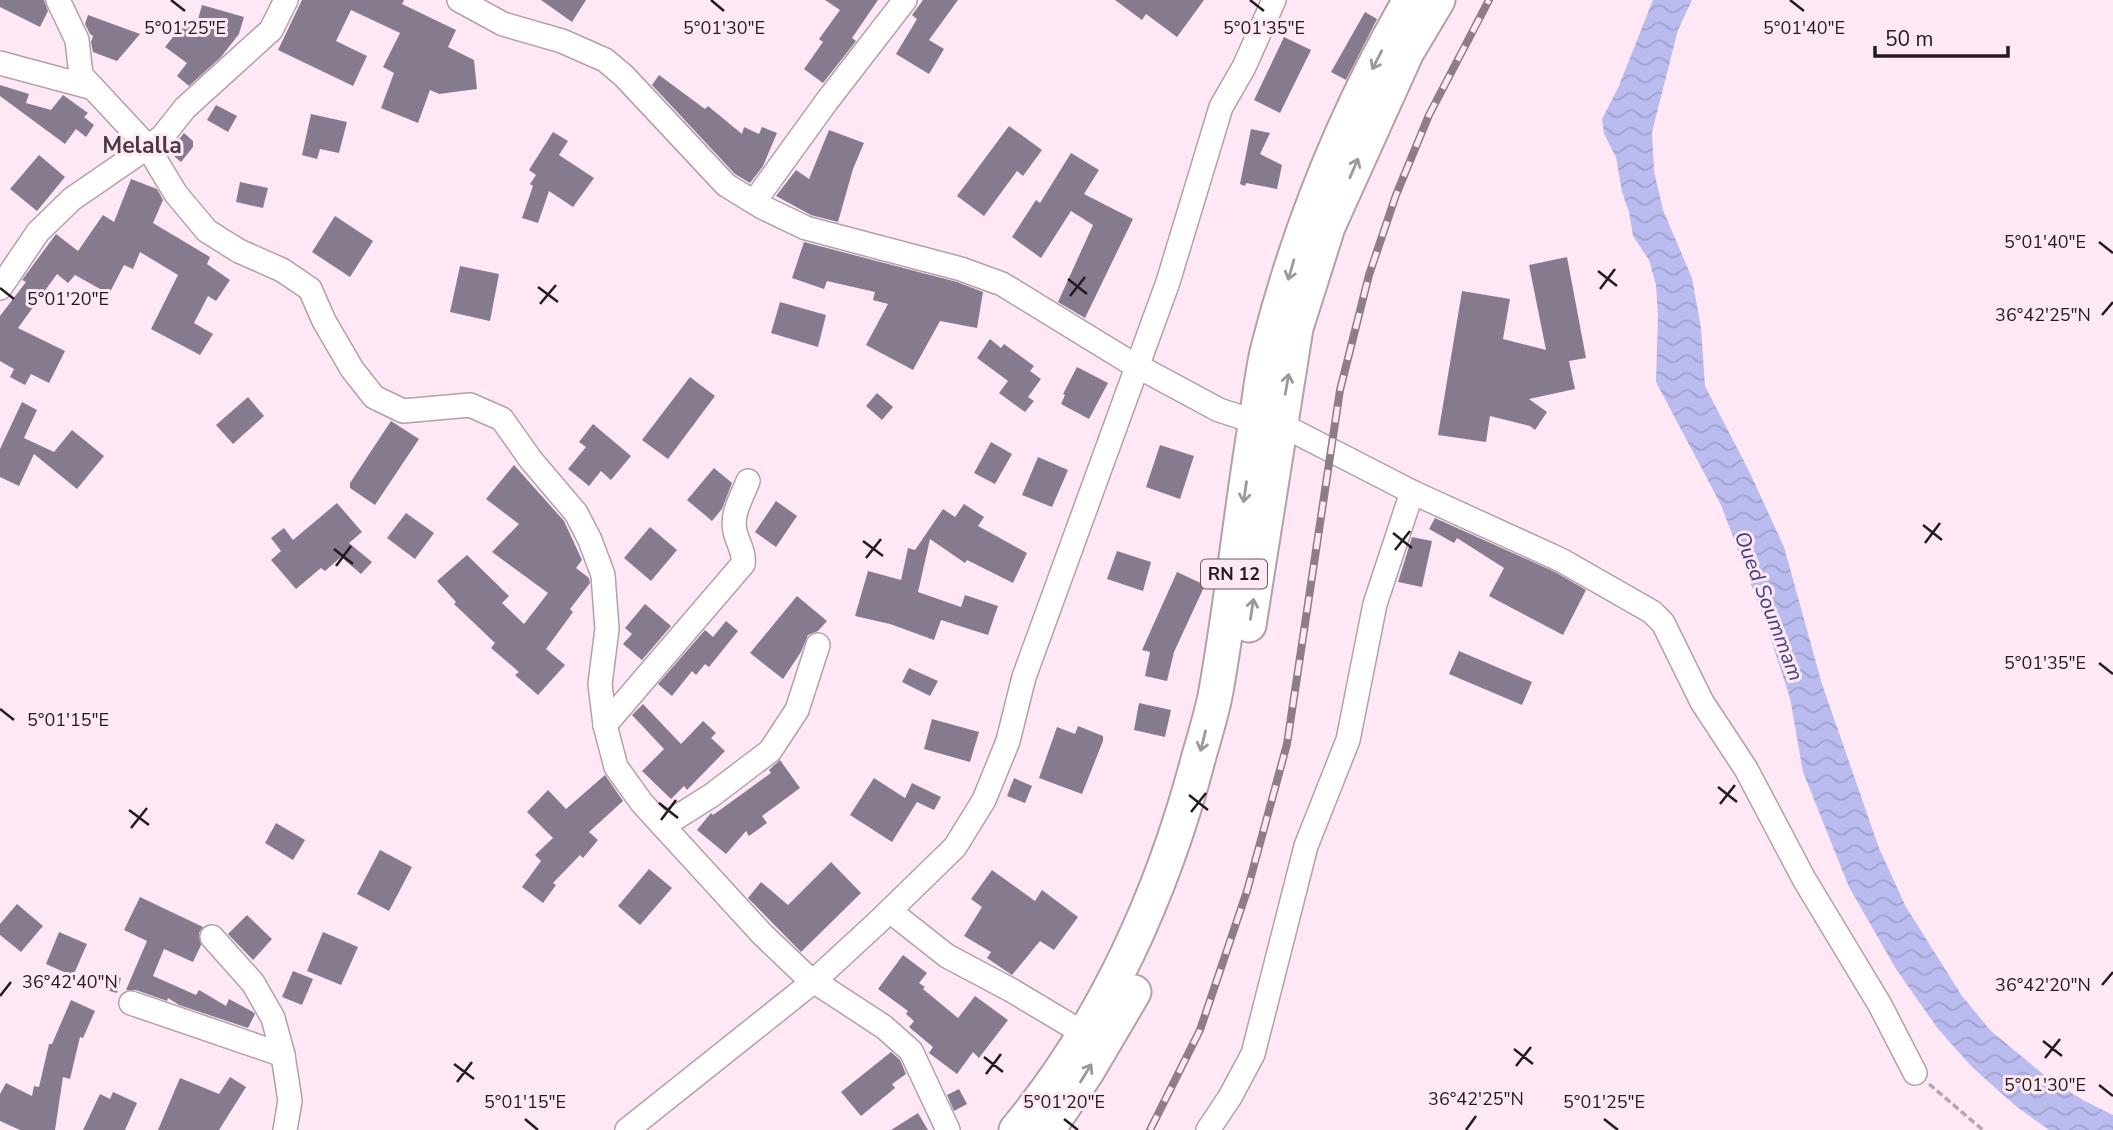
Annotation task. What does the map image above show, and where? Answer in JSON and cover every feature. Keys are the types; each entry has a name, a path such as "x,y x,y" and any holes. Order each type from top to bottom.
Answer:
{"highway":[{"name":"RN 12","path":"1048,1130 1087,1072 1134,992 1192,860 1225,747 1245,649 1268,423 1267,351 1301,235 1354,105 1410,0"},
{"name":"RN 12","path":"1016,1130 1065,1064 1113,983 1152,902 1192,783 1215,694 1268,423 1328,227 1407,52 1438,0"}],"street":[{"path":"58,0 77,40 81,75 147,146 176,194 207,231 239,251 282,270 310,289 346,360 374,397 403,411 470,405 502,419 531,460 576,513 603,575 607,629 600,684 616,767 642,803 762,934 814,981 884,1027 911,1051 948,1130"},
{"path":"0,288 38,232 72,199 162,137 185,108 271,30 286,0"},
{"path":"459,0 503,24 562,41 605,60 624,76 726,185 754,202 806,228 961,269 1002,284 1136,366 1219,410 1268,423 1561,560 1652,612 1663,624 1702,702 1746,769 1804,879 1880,1005 1915,1073"},
{"path":"754,202 905,0"},
{"path":"626,1130 814,981 890,911 955,847 984,800 1008,741 1024,677 1168,282 1222,107 1244,67 1274,0"},
{"path":"0,63 93,88"},
{"path":"606,725 743,564 744,559 734,530 734,516 748,481"},
{"path":"1208,1130 1230,1097 1253,1054 1306,846 1348,740 1375,604 1412,492"},
{"path":"663,826 712,795 770,751 797,710 818,645"},
{"path":"890,911 947,956 1083,1032"},
{"path":"212,937 253,983 273,1018 283,1055 290,1101 285,1130"},
{"path":"131,1003 283,1055"}],"path":[{"path":"1915,1073 1983,1130"}],"water":[{"name":"Oued Soummam","path":"1653,0 1692,0 1678,30 1652,132 1654,171 1663,210 1692,278 1701,328 1705,386 1784,547 1822,684 1879,848 1906,907 1962,996 1991,1031 2049,1079 2113,1115 2113,1130 2049,1130 2017,1107 1973,1068 1938,1029 1896,969 1849,887 1803,772 1790,698 1765,621 1721,505 1656,382 1656,285 1649,260 1633,236 1616,157 1604,134 1602,119 1618,88"}],"building":[{"path":"0,0 44,0 48,11 40,27 0,7"},
{"path":"302,0 404,0 402,4 456,30 448,47 474,60 477,89 439,94 430,90 418,123 381,108 394,73 383,67 400,33 351,10 336,41 367,56 353,86 278,50"},
{"path":"541,0 586,0 572,22"},
{"path":"825,0 878,0 852,38 856,41 823,83 804,69 823,42 819,39 840,10"},
{"path":"923,0 958,0 929,40 944,49 929,74 896,54 917,19 912,15"},
{"path":"1115,0 1204,0 1177,37 1146,14 1142,20"},
{"path":"202,5 244,17 239,34 221,57 189,86 177,76 187,63 165,47 185,22 195,30"},
{"path":"1365,12 1377,19 1346,80 1331,72"},
{"path":"88,15 140,34 117,61 93,52 93,36 85,24"},
{"path":"1284,37 1311,50 1280,113 1254,100"},
{"path":"659,75 705,109 708,106 742,134 744,127 759,134 762,127 777,133 763,166 750,183 735,174 652,85"},
{"path":"0,85 29,94 26,103 51,110 63,95 88,113 84,117 94,125 86,137 76,129 65,144 0,96"},
{"path":"216,105 237,116 228,132 207,120"},
{"path":"311,114 347,122 339,153 320,149 317,159 302,155"},
{"path":"1009,126 1042,150 1023,176 1017,171 984,216 957,196"},
{"path":"1251,129 1270,133 1260,154 1282,165 1277,189 1240,184"},
{"path":"829,130 864,143 853,169 838,222 811,215 776,196 796,170 809,179"},
{"path":"553,132 568,141 559,155 594,178 573,207 549,191 538,223 522,218 533,186 530,184 536,175 529,170"},
{"path":"184,133 193,141 193,147 181,162 169,152"},
{"path":"1071,153 1099,170 1084,194 1133,219 1085,318 1058,302 1093,225 1071,211 1041,258 1012,237 1036,200 1040,203"},
{"path":"39,155 65,177 37,211 10,189"},
{"path":"131,179 157,189 163,200 153,223 210,257 207,264 230,280 216,301 208,296 194,323 213,334 200,355 151,329 178,275 140,252 133,269 124,265 109,294 75,275 68,283 57,274 18,328 65,351 49,383 31,374 25,385 10,377 14,369 0,361 0,316 26,282 22,280 56,234 78,251 103,215 114,222"},
{"path":"240,182 268,188 263,208 236,202"},
{"path":"335,216 373,241 350,277 312,252"},
{"path":"804,242 957,282 983,292 977,328 940,321 913,370 866,345 888,304 873,300 875,292 827,281 824,289 792,278"},
{"path":"1567,257 1586,358 1569,361 1575,389 1529,399 1547,412 1535,430 1530,426 1490,416 1486,442 1438,435 1462,291 1510,299 1503,339 1546,350 1529,265"},
{"path":"460,266 499,274 490,321 450,312"},
{"path":"780,302 826,315 818,347 771,333"},
{"path":"990,339 1001,348 1004,344 1034,366 1030,371 1041,379 1028,397 1034,401 1025,412 999,393 1008,381 977,358"},
{"path":"1077,367 1108,383 1089,419 1061,404 1065,395 1063,394"},
{"path":"690,377 715,396 668,459 642,440"},
{"path":"877,393 893,407 882,420 866,406"},
{"path":"248,397 264,416 233,444 216,425"},
{"path":"22,402 37,410 24,438 54,452 72,430 104,456 77,489 34,454 19,486 0,477 0,449"},
{"path":"391,421 419,439 375,505 350,488 350,483"},
{"path":"593,424 631,456 611,480 601,471 589,486 568,469 586,447 579,442"},
{"path":"991,442 1012,454 995,484 974,473"},
{"path":"1160,445 1194,456 1180,499 1146,487"},
{"path":"1038,457 1068,470 1052,507 1022,495"},
{"path":"514,465 564,521 582,560 576,568 589,578 590,583 570,609 573,612 546,649 565,665 538,695 515,675 519,672 491,648 495,643 454,604 456,602 437,581 467,555 509,596 502,603 524,624 548,593 492,552 519,524 486,499"},
{"path":"714,468 732,483 722,509 712,521 687,500"},
{"path":"776,501 797,516 776,547 755,532"},
{"path":"337,503 362,532 349,543 372,562 361,574 341,557 325,571 321,568 296,589 271,560 281,551 271,538 284,528 293,540"},
{"path":"964,504 984,517 978,526 1027,553 1013,583 967,560 965,563 930,539 918,592 961,607 965,595 998,606 988,635 941,620 934,640 890,624 855,616 868,571 901,580 908,548 915,550 943,509 955,517"},
{"path":"406,513 434,533 415,559 387,538"},
{"path":"1435,518 1555,572 1586,590 1563,635 1489,596 1504,568 1457,538 1454,543 1429,529"},
{"path":"650,527 677,550 651,581 624,558"},
{"path":"1412,537 1432,541 1422,587 1398,582"},
{"path":"1117,551 1151,562 1143,591 1107,579"},
{"path":"1177,572 1205,585 1174,652 1167,681 1145,676 1150,652 1142,650"},
{"path":"797,596 827,621 818,631 808,635 801,652 783,679 750,653"},
{"path":"645,604 671,626 642,660 623,644 632,634 625,628"},
{"path":"726,621 738,631 709,667 705,664 696,675 692,671 672,696 658,684 705,630 713,637"},
{"path":"1459,651 1532,682 1522,705 1449,674"},
{"path":"909,668 938,681 930,696 902,682"},
{"path":"1139,703 1171,710 1165,737 1134,730"},
{"path":"643,704 681,744 703,721 716,733 711,738 725,751 687,790 684,786 671,799 642,771 664,749 632,715"},
{"path":"932,719 979,732 970,762 924,749"},
{"path":"1078,726 1103,736 1082,794 1039,778 1057,727 1075,734"},
{"path":"780,760 800,788 762,816 767,823 749,836 746,831 726,854 697,830 711,813 713,815 771,773 769,770"},
{"path":"605,775 623,801 589,832 598,840 583,858 580,855 553,883 556,885 543,903 522,887 541,861 535,855 553,838 527,812 548,790 566,809"},
{"path":"874,778 905,798 912,783 941,797 934,810 917,802 892,842 850,815"},
{"path":"1014,778 1032,786 1025,803 1007,796"},
{"path":"276,823 305,840 293,860 265,843"},
{"path":"380,850 412,867 389,911 357,894"},
{"path":"831,862 861,893 801,952 748,898 761,882 788,905"},
{"path":"649,869 672,888 640,925 618,906"},
{"path":"992,870 1035,901 1042,890 1078,917 1054,950 1040,941 1012,975 987,958 991,952 964,936 982,907 971,899"},
{"path":"140,897 203,927 199,933 201,945 193,962 164,949 153,976 196,995 199,990 226,1006 229,999 253,1012 255,1014 248,1028 179,1005 168,998 167,1001 136,990 126,990 147,941 124,930"},
{"path":"17,904 43,926 21,952 0,935 0,924"},
{"path":"247,915 272,939 253,960 228,934"},
{"path":"59,932 87,944 73,976 46,964"},
{"path":"323,932 358,947 341,985 307,971"},
{"path":"903,955 927,973 919,983 925,987 923,989 958,1018 975,996 1008,1020 979,1058 973,1052 957,1074 929,1053 933,1047 909,1027 914,1021 906,1014 908,1011 878,989"},
{"path":"293,971 313,979 302,1005 282,997"},
{"path":"108,974 121,978 117,993 103,989"},
{"path":"71,1000 95,1011 83,1038 80,1037 70,1079 63,1077 55,1130 20,1130 0,1121 0,1094 6,1083 32,1096 34,1086 39,1087 49,1044 52,1044"},
{"path":"891,1052 900,1060 906,1074 892,1084 895,1088 861,1116 841,1092"},
{"path":"230,1077 246,1087 219,1130 158,1130 180,1078 219,1094"},
{"path":"959,1089 967,1104 954,1111 947,1095"},
{"path":"113,1092 137,1103 125,1130 83,1130 100,1094 110,1099"},
{"path":"918,1113 928,1130 891,1130"}],"railway":[{"path":"1150,1130 1200,1030 1247,891 1287,744 1340,390 1369,275 1396,195 1429,115 1489,0"}],"district":[{"name":"Melalla","path":"142,145"}]}
